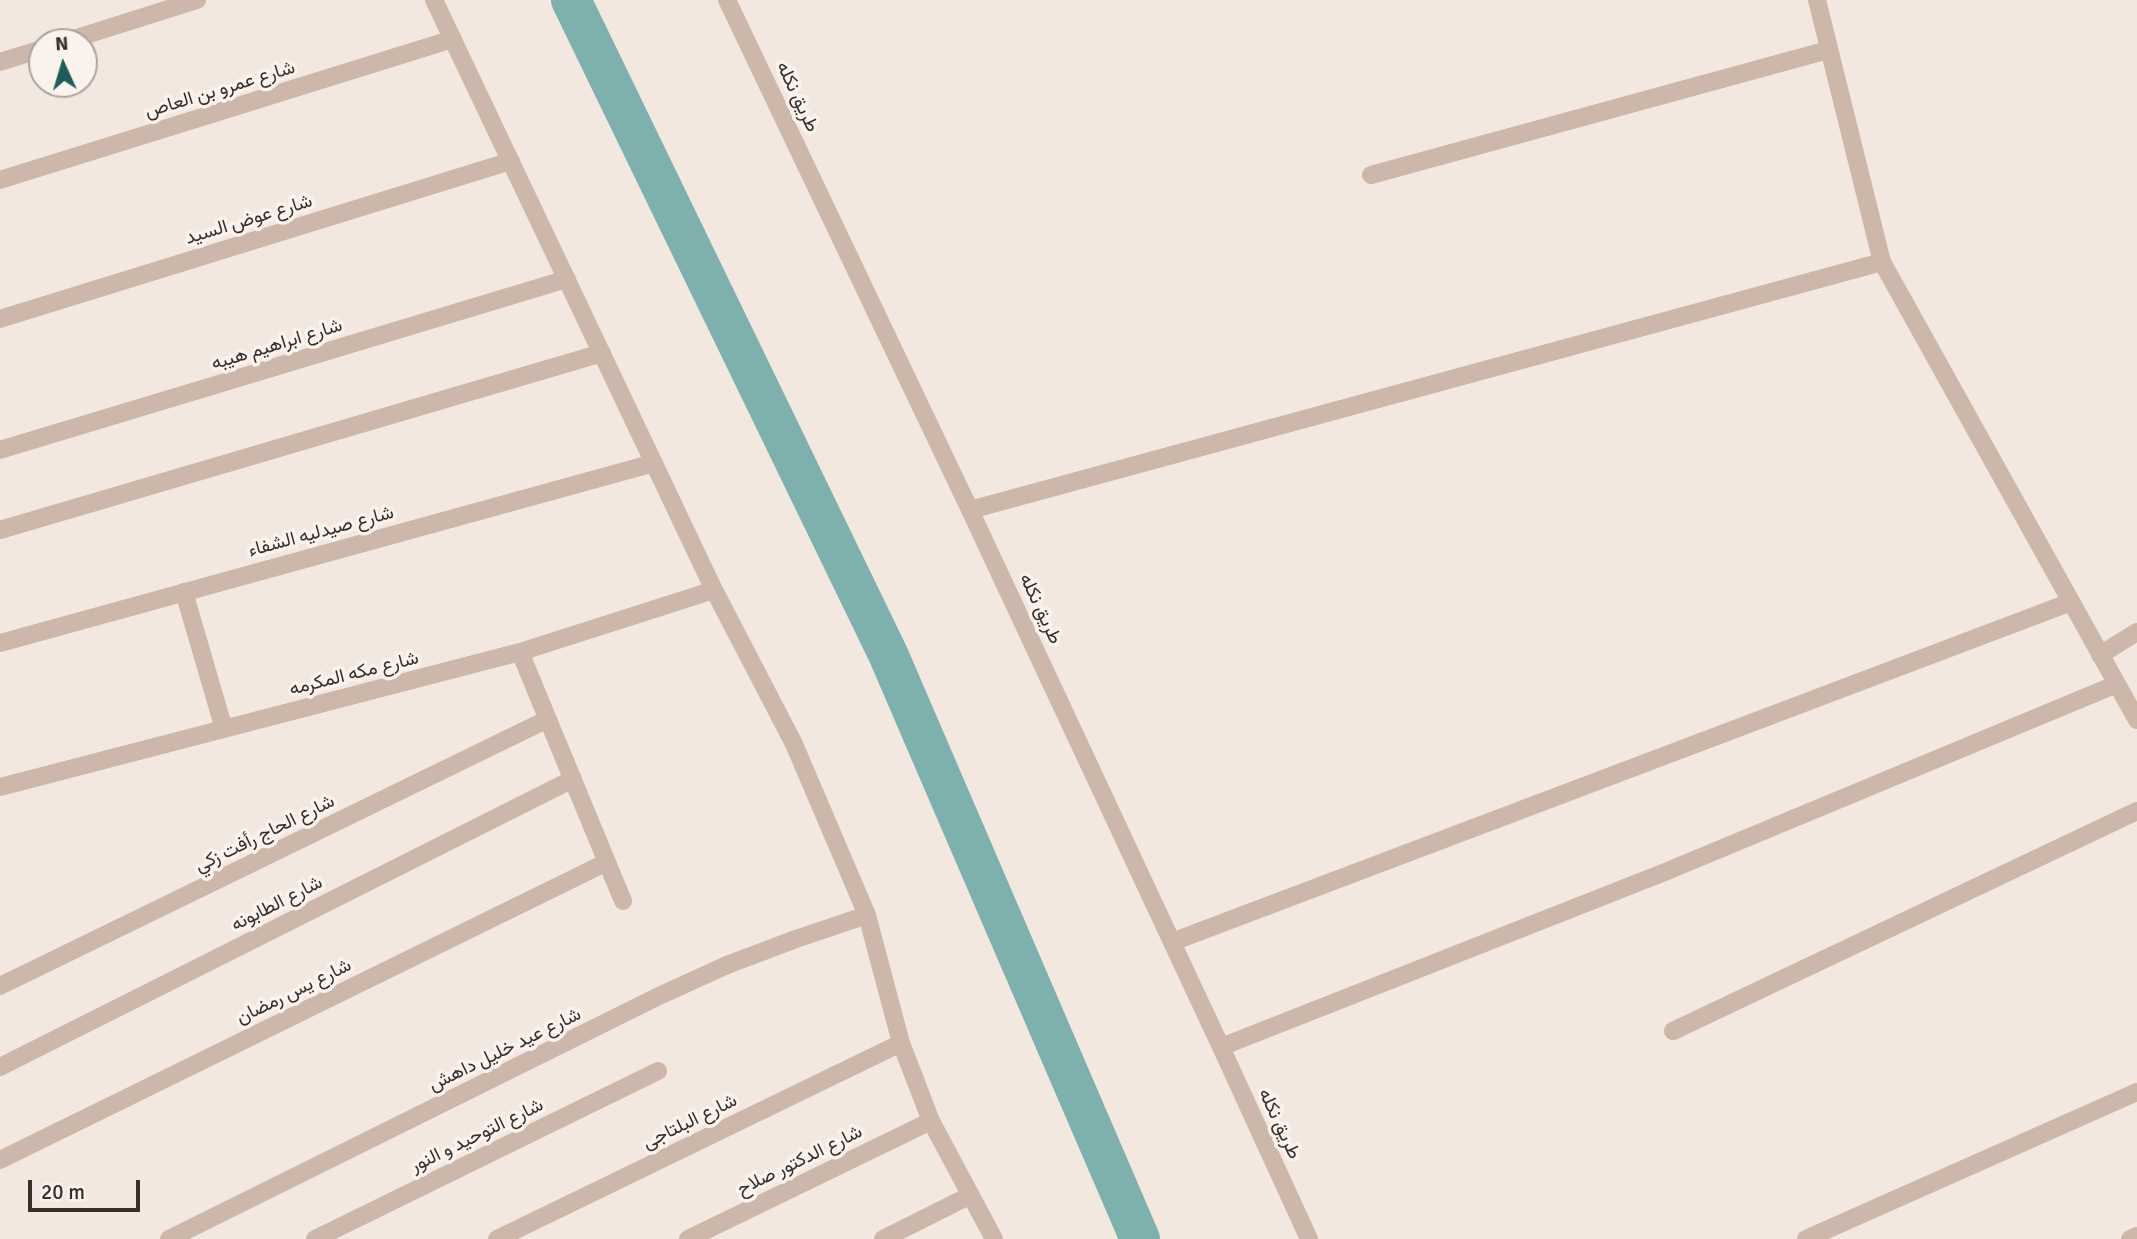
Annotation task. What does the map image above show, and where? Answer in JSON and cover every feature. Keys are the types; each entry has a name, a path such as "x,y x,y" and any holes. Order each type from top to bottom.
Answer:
{"street":[{"path":"98,31 197,0"},
{"path":"434,0 714,590 794,744 867,915 901,1043 931,1121 994,1239"},
{"name":"طريق نكله","path":"727,0 970,510 1309,1239"},
{"path":"1816,0 1882,262 2137,719"},
{"name":"شارع عمرو بن العاص","path":"0,180 453,39"},
{"path":"1371,176 1828,50"},
{"path":"0,62 28,53"},
{"name":"شارع عوض السيد","path":"0,319 511,161"},
{"path":"970,510 1882,262"},
{"name":"شارع ابراهيم هيبه","path":"0,450 567,279"},
{"path":"0,530 602,353"},
{"name":"شارع صيدليه الشفاء","path":"0,643 654,463"},
{"name":"شارع مكه المكرمه","path":"0,787 520,652 714,590"},
{"path":"184,592 224,729"},
{"path":"1172,942 2071,602"},
{"path":"2100,655 2137,632"},
{"path":"520,652 623,901"},
{"path":"1221,1047 1665,872 2117,684"},
{"name":"شارع الحاج رأفت زكي","path":"0,986 548,719"},
{"name":"شارع الطابونه","path":"0,1067 573,779"},
{"path":"1673,1031 2137,811"},
{"name":"شارع يس رمضان","path":"0,1160 607,862"},
{"name":"شارع عيد خليل داهش","path":"169,1239 727,965 867,915"},
{"name":"شارع البلتاجى","path":"497,1239 901,1043"},
{"name":"شارع التوحيد و النور","path":"315,1239 658,1071"},
{"path":"1806,1239 2137,1092"},
{"name":"شارع الدكتور صلاح","path":"688,1239 931,1121"},
{"path":"883,1239 969,1196"},
{"path":"2130,1239 2137,1236"}],"waterway":[{"path":"571,0 888,654 1140,1239"}]}
